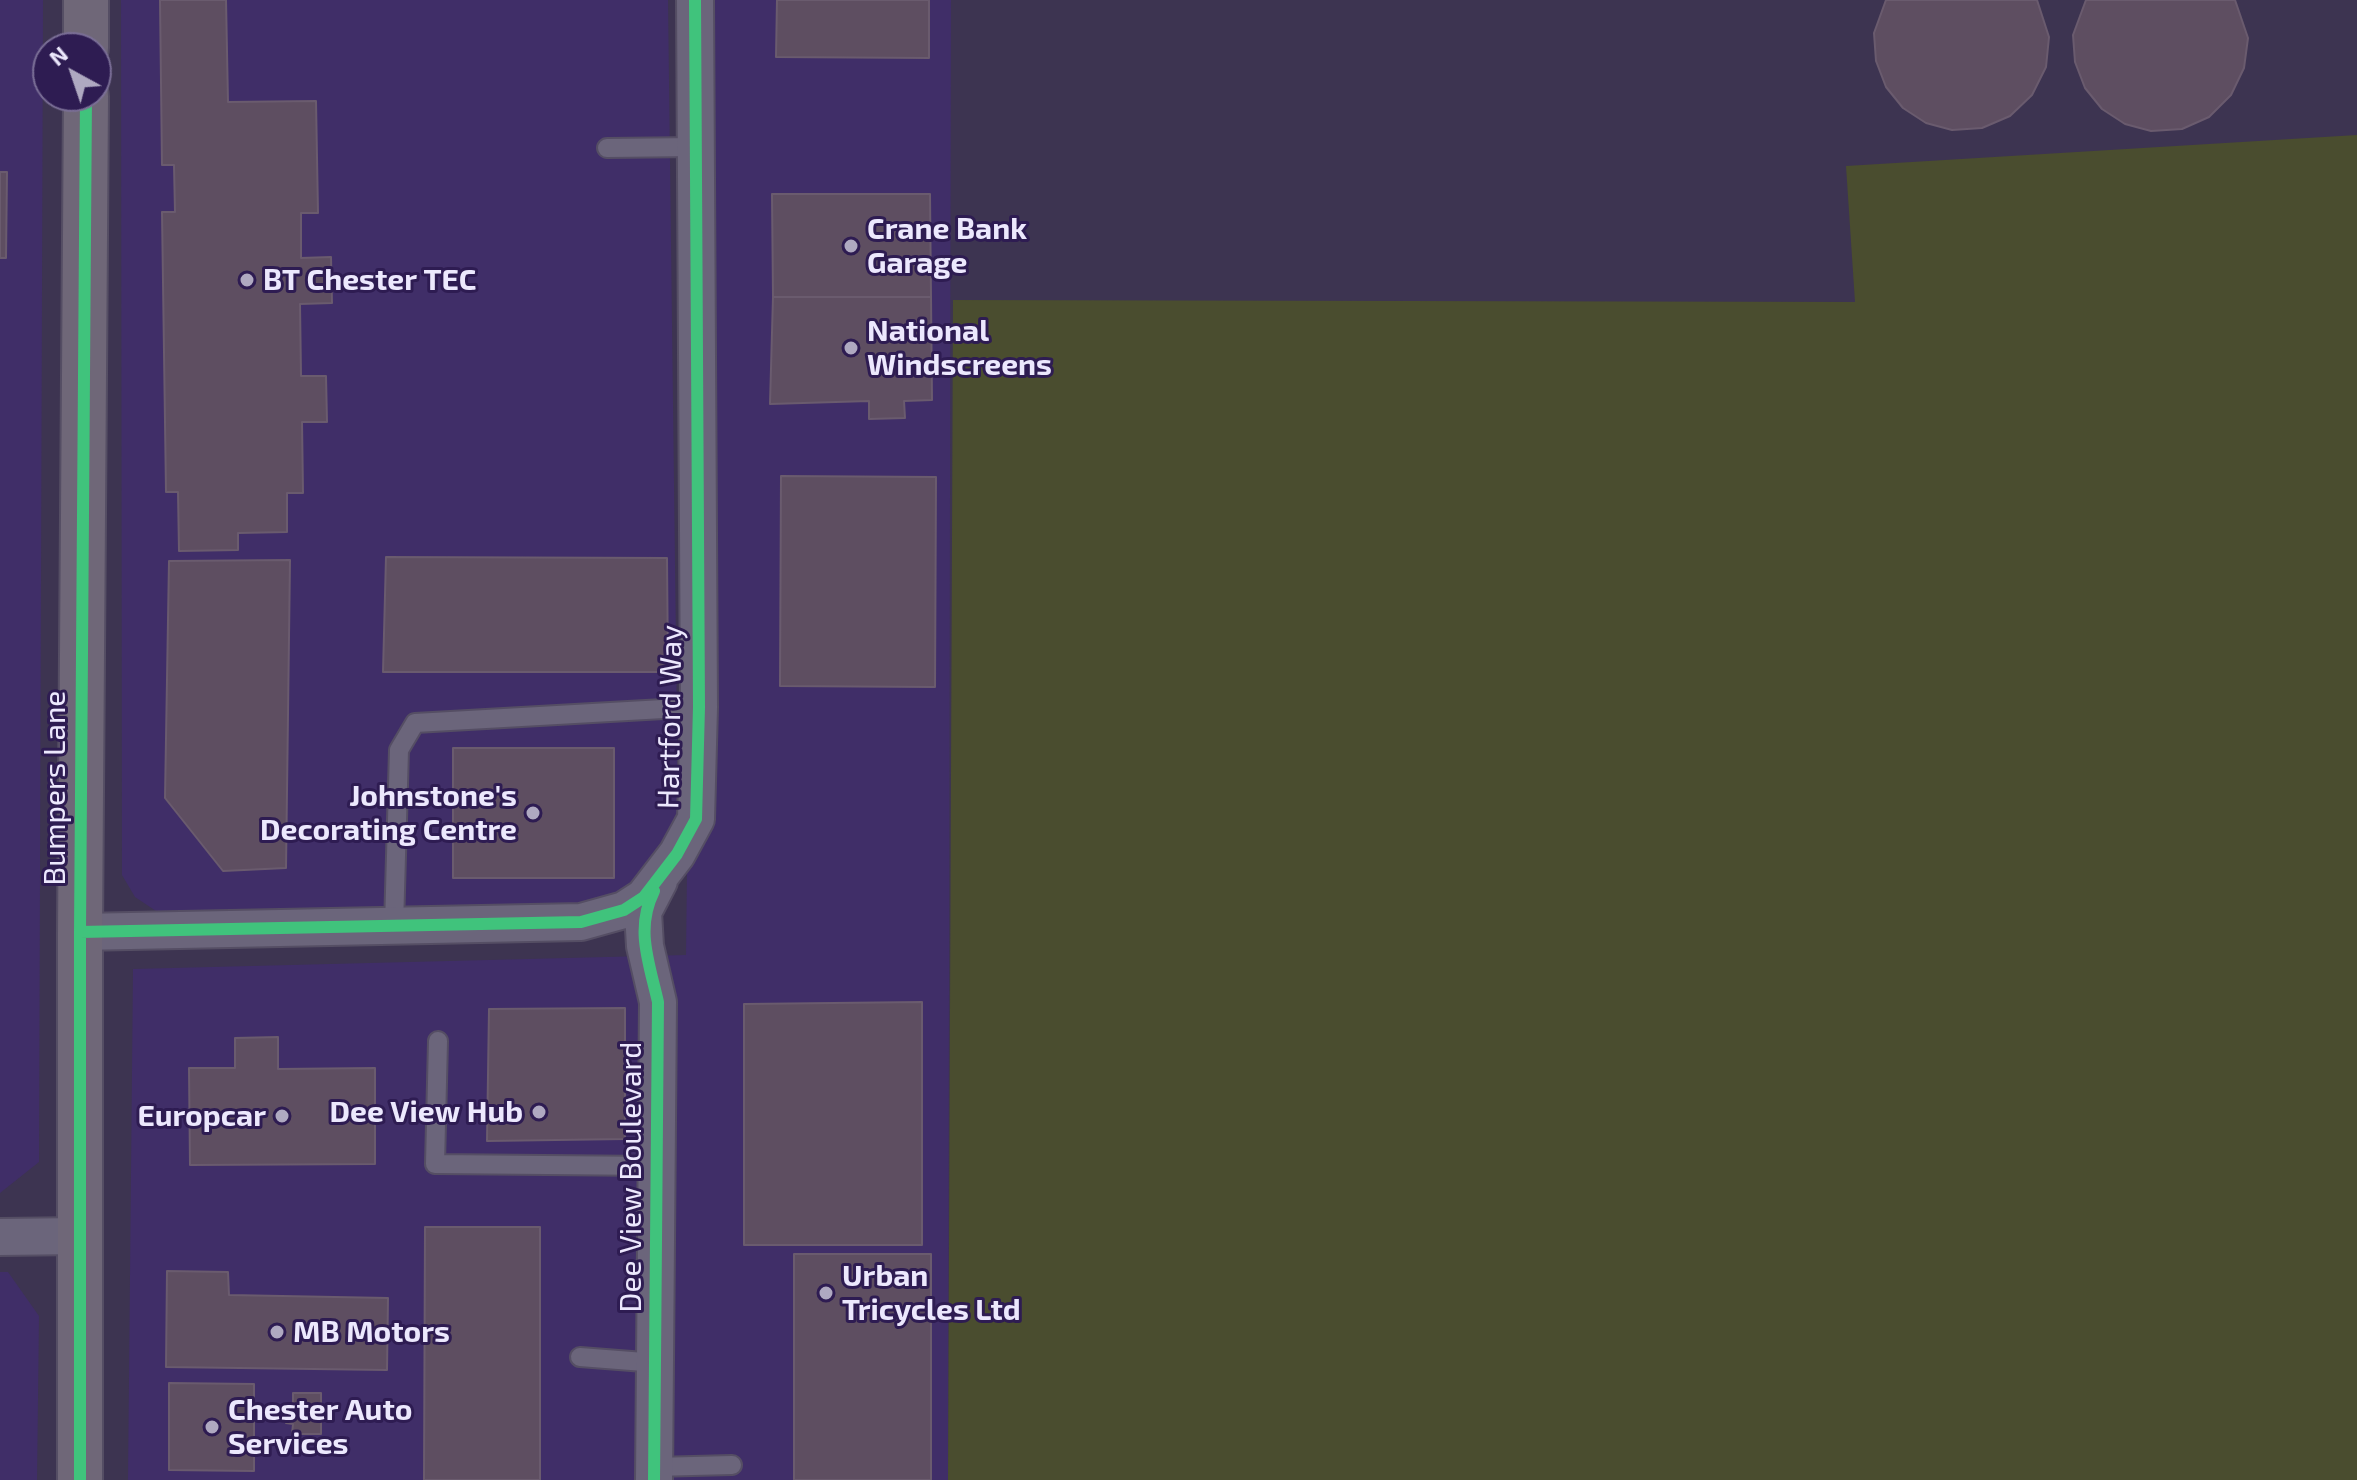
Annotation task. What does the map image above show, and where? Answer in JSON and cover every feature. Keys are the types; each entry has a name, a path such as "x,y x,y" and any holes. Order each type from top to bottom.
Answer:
{"street":[{"path":"86,0 86,32"},
{"name":"Hartford Way","path":"80,932 581,922 624,910 644,897 659,880 696,819 699,707 695,0"},
{"name":"Bumpers Lane","path":"80,1480 86,112"},
{"name":"Dee View Boulevard","path":"654,1474 658,1002 645,946 643,912 659,880"},
{"path":"0,1237 81,1236"}],"lane":[{"path":"607,148 696,147"},
{"path":"394,926 399,750 415,723 699,707"},
{"path":"438,1041 435,1164 656,1166"},
{"path":"580,1357 657,1363"},
{"path":"654,1474 732,1465"}],"shaded area":[{"path":"0,0 43,0 43,32 32,32 32,112 43,112 39,1162 0,1193"},
{"path":"121,0 668,0 678,808 671,844 655,870 608,904 156,911 135,897 122,875"},
{"path":"697,0 951,0 948,1480 128,1480 133,969 686,955"},
{"path":"0,1272 8,1272 39,1316 37,1480 0,1480"}],"green space":[{"path":"2357,135 2357,1480 948,1480 953,300 1855,302 1846,166"}],"building":[{"name":"BT Chester TEC","path":"160,0 226,0 228,102 316,101 318,213 301,213 301,258 331,257 332,303 300,304 301,376 326,376 327,422 302,422 303,493 287,493 287,532 238,533 238,550 179,551 178,492 166,492 162,212 175,212 174,165 162,165"},
{"path":"777,0 929,0 929,58 776,57"},
{"path":"1886,0 2037,0 2049,37 2046,67 2032,95 2010,116 1982,128 1952,130 1926,123 1903,108 1886,87 1876,61 1874,33"},
{"path":"2086,0 2235,0 2248,38 2244,68 2231,95 2209,117 2182,129 2151,131 2125,124 2102,109 2085,88 2075,62 2073,35"},
{"path":"0,172 7,172 6,258 0,258"},
{"name":"Crane Bank Garage","path":"772,194 930,194 931,297 773,297"},
{"name":"National Windscreens","path":"773,297 931,297 932,400 904,401 905,418 869,419 869,401 770,404"},
{"path":"781,476 936,477 935,687 780,686"},
{"path":"386,557 667,558 668,672 383,672"},
{"path":"290,560 286,868 223,871 165,798 169,561"},
{"name":"Johnstone's Decorating Centre","path":"453,748 614,748 614,878 453,878"},
{"path":"922,1002 922,1245 744,1245 744,1004"},
{"path":"625,1008 625,1139 487,1141 489,1009"},
{"name":"Europcar","path":"278,1037 278,1069 375,1068 375,1164 190,1165 189,1068 235,1068 235,1038"},
{"path":"425,1227 540,1227 540,1480 424,1480"},
{"path":"794,1254 931,1254 931,1480 794,1480"},
{"name":"MB Motors","path":"167,1271 228,1272 229,1295 388,1298 387,1370 166,1367"},
{"name":"Chester Auto Services","path":"169,1383 254,1384 254,1471 169,1470"},
{"path":"293,1393 321,1393 321,1434 292,1434 293,1424 286,1423 286,1415 293,1415"}],"cycle path":[{"path":"80,932 581,922 624,910 644,897 677,854 696,819 699,707 695,0"},
{"path":"80,1480 86,112"},
{"path":"654,891 648,905 645,932 658,1002 654,1480"}],"place":[{"name":"Crane Bank Garage","path":"851,246"},
{"name":"BT Chester TEC","path":"247,280"},
{"name":"National Windscreens","path":"851,348"},
{"name":"Johnstone's Decorating Centre","path":"533,813"},
{"name":"Dee View Hub","path":"539,1112"},
{"name":"Europcar","path":"282,1116"},
{"name":"Urban Tricycles Ltd","path":"826,1293"},
{"name":"MB Motors","path":"277,1332"},
{"name":"Chester Auto Services","path":"212,1427"}]}
